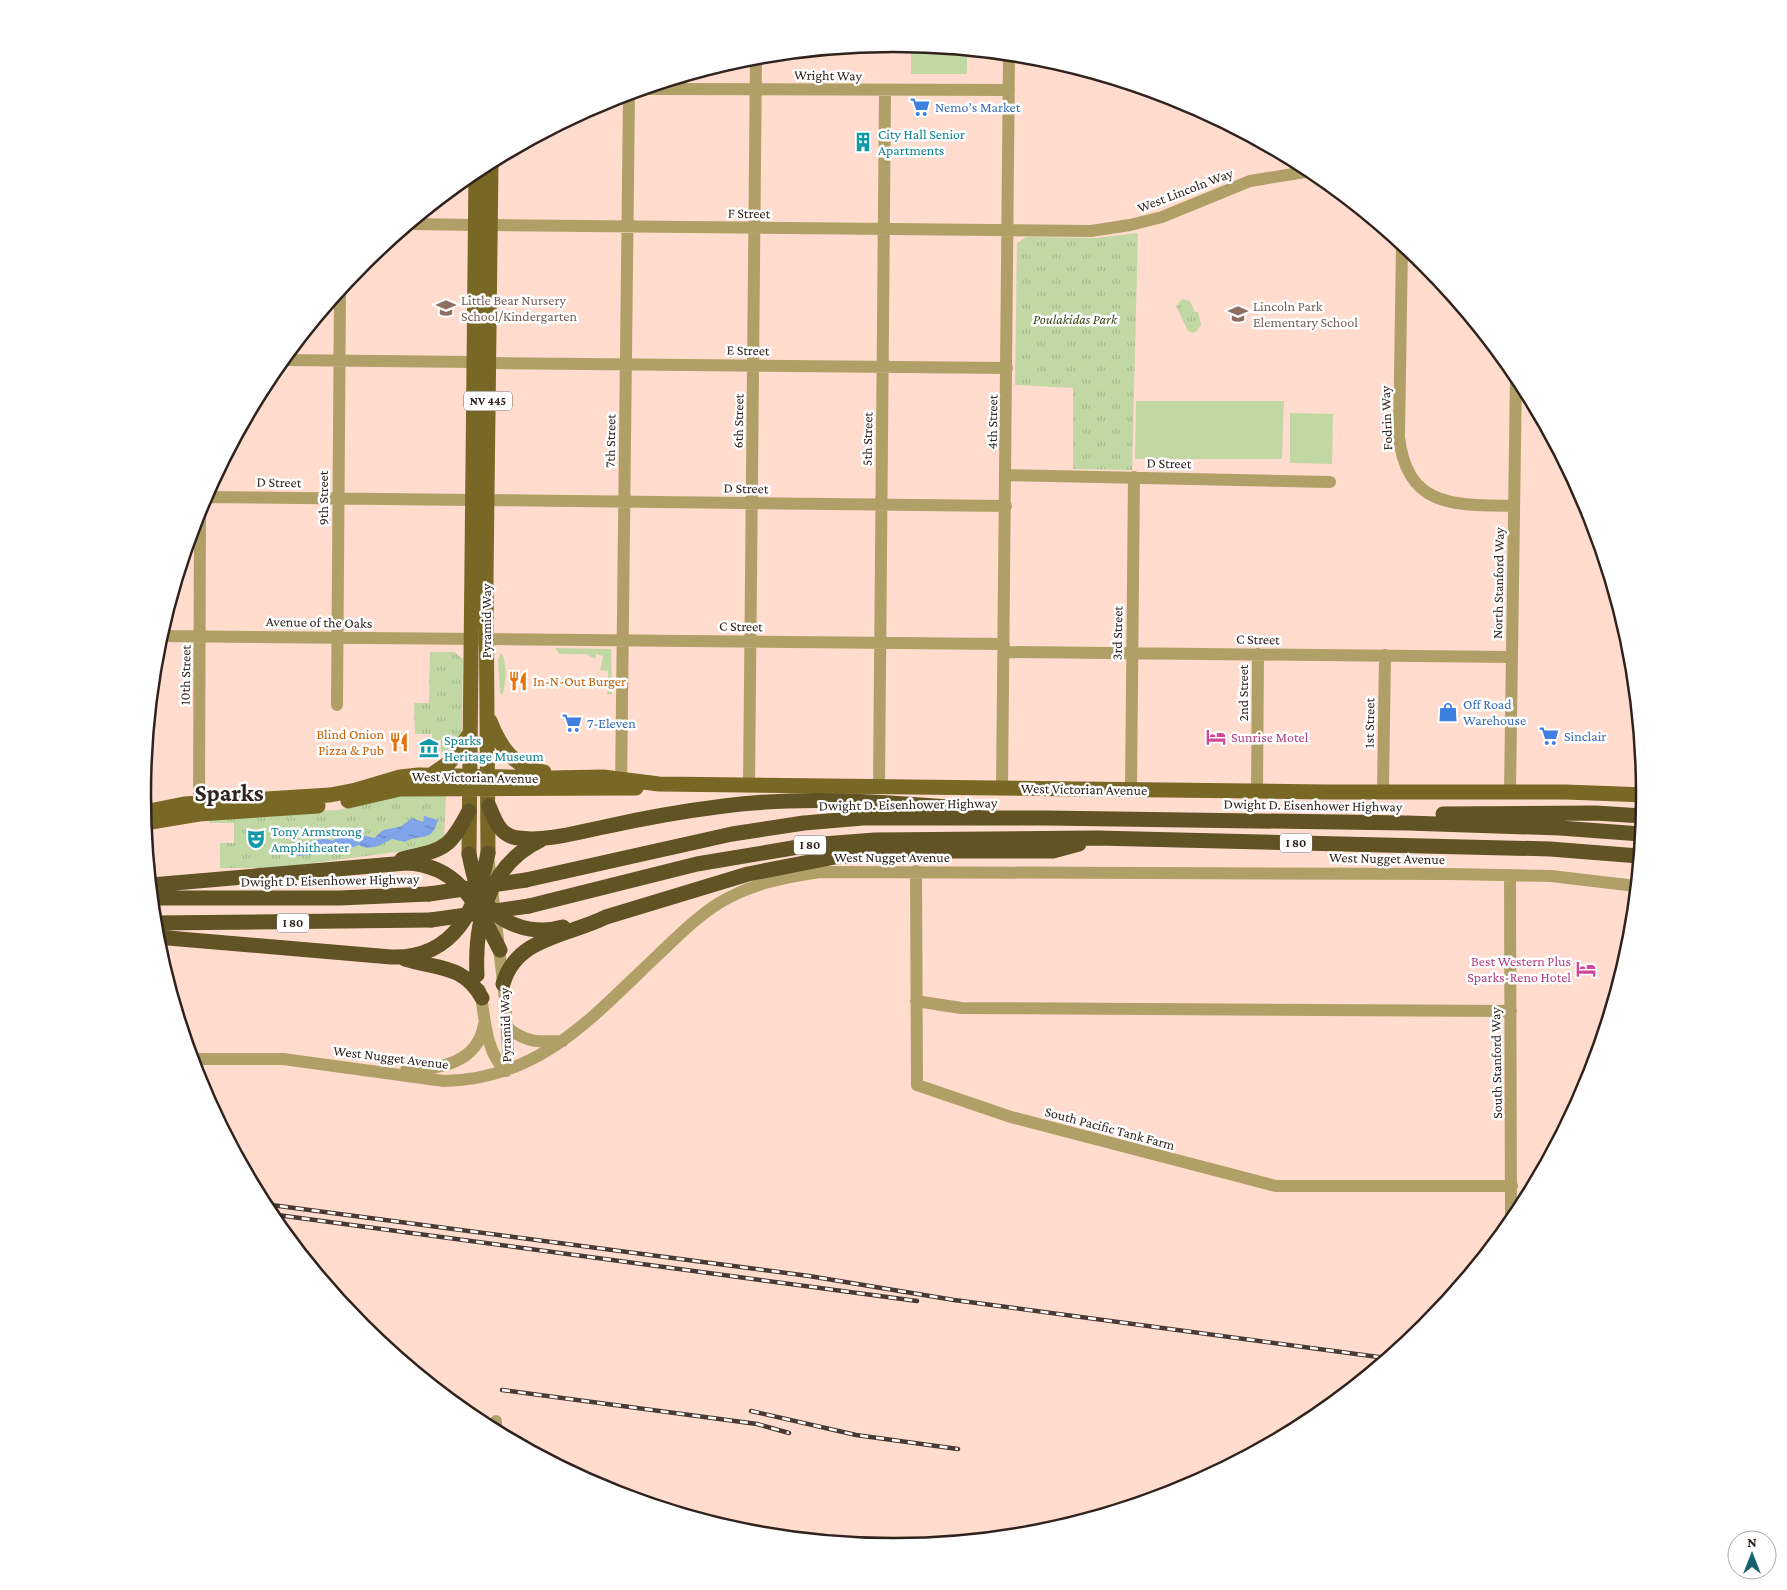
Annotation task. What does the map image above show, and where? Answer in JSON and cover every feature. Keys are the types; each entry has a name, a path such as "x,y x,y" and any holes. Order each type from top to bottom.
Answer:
{"highway":[{"path":"489,806 496,823 508,835 522,839 549,837 684,811 789,801 998,810 1046,818"},
{"path":"373,866 430,853 446,846 458,833 469,811"},
{"path":"1315,821 1365,815 1595,813 1635,816"},
{"name":"Dwight D. Eisenhower Highway","path":"158,898 340,898 428,894 526,880 712,838 804,822 863,818 1315,821 1560,828 1634,834"},
{"path":"402,958 424,954 442,944 481,903 503,868 518,853 549,837"},
{"path":"156,885 373,866 406,864 428,866 453,879 481,903 516,926 540,931 606,917 732,878 814,860 911,851 1053,852 1097,838"},
{"name":"I 80","path":"162,923 431,920 529,906 697,864 810,845 875,840 1097,838 1606,852 1633,855"},
{"path":"1606,852 1633,861"},
{"path":"477,975 477,947 488,853"},
{"path":"468,854 481,903 500,950"},
{"path":"503,984 511,965 528,948 588,926 606,917"},
{"path":"165,938 402,958 460,973 470,980 482,998"}],"main road":[{"name":"Pyramid Way","path":"468,854 470,733 478,639 479,500 473,362 482,225 490,173"},
{"name":"Pyramid Way","path":"477,181 482,225 489,362 479,500"},
{"name":"Pyramid Way","path":"478,639 487,712 488,853"},
{"path":"487,712 501,746 520,765 538,772 585,777"},
{"path":"430,775 450,762 470,733"},
{"name":"West Victorian Avenue","path":"152,821 199,809 320,796 356,790 400,777 430,775 469,783"},
{"name":"West Victorian Avenue","path":"489,783 544,778 585,777 641,788 659,784 1636,795"},
{"name":"West Victorian Avenue","path":"152,812 322,806 400,790 469,783 621,783"}],"street":[{"name":"4th Street","path":"1002,788 1009,62"},
{"name":"6th Street","path":"749,786 756,66"},
{"name":"Wright Way","path":"664,89 1009,90"},
{"name":"5th Street","path":"879,787 886,91"},
{"name":"7th Street","path":"621,783 629,102"},
{"name":"West Lincoln Way","path":"1008,230 1091,231 1132,225 1162,217 1250,181 1298,173"},
{"name":"F Street","path":"419,224 1008,230"},
{"name":"Fodrin Way","path":"1402,254 1399,437 1401,454 1407,470 1416,483 1429,494 1444,502 1460,505 1514,506"},
{"name":"9th Street","path":"337,705 340,300"},
{"path":"292,360 473,362"},
{"name":"E Street","path":"489,362 1007,368"},
{"name":"North Stanford Way","path":"1510,792 1516,390"},
{"name":"D Street","path":"1006,475 1330,482"},
{"name":"3rd Street","path":"1131,790 1134,477"},
{"name":"D Street","path":"214,497 1006,506"},
{"name":"10th Street","path":"199,809 200,531"},
{"name":"Avenue of the Oaks","path":"168,636 478,639"},
{"name":"C Street","path":"478,639 880,643 1132,653 1512,657"},
{"name":"2nd Street","path":"1257,791 1258,654"},
{"name":"1st Street","path":"1383,791 1385,656"},
{"name":"West Nugget Avenue","path":"200,1058 283,1059 444,1081 466,1080 506,1071 535,1059 563,1041 695,921 730,897 760,884 805,874 835,871 916,871 1510,875 1580,879 1631,885"},
{"name":"South Pacific Tank Farm","path":"916,871 917,1085 1011,1117 1276,1186 1512,1186"},
{"name":"South Stanford Way","path":"1510,875 1512,1206"},
{"name":"Pyramid Way","path":"500,950 507,1027 506,1071"},
{"name":"Pyramid Way","path":"477,975 484,1020 495,1058 506,1071"},
{"path":"916,1001 961,1008 1510,1011"},
{"path":"374,1071 422,1070 452,1062 475,1048 482,1035 484,1020"},
{"path":"507,1027 521,1038 530,1041 563,1041"}],"green space":[{"path":"911,53 967,57 967,74 911,74"},
{"name":"Poulakidas Park","path":"1138,233 1132,470 1073,469 1073,388 1015,385 1017,243 1026,237 1096,238"},
{"path":"1182,299 1190,301 1195,312 1198,312 1201,325 1193,333 1188,331 1176,306"},
{"path":"1136,401 1284,401 1282,459 1135,459"},
{"path":"1290,413 1333,414 1332,464 1290,463"},
{"path":"555,648 611,649 612,694 607,694 608,671 600,670 603,656 596,654 595,659 586,654 560,654"},
{"path":"430,652 454,652 463,659 462,730 452,754 441,753 441,740 432,740 432,734 415,734 414,703 429,703"},
{"path":"501,653 505,662 506,674 502,695 500,693 498,661"},
{"path":"446,795 444,838 427,848 276,868 220,868 220,843 234,843 234,823 209,823 209,820 284,811 339,810 396,796"}],"water":[{"path":"424,816 438,820 432,833 424,837 410,839 405,842 392,839 380,845 367,848 359,845 339,852 297,856 303,844 322,839 332,841 339,836 353,833 375,838 382,831 399,827 412,818 423,822"}],"railway":[{"path":"274,1205 809,1276 954,1300 1378,1357"},
{"path":"281,1216 917,1301"},
{"path":"502,1390 757,1424 789,1433"},
{"path":"751,1411 856,1435 958,1449"}],"place":[{"name":"Nemo’s Market","path":"920,107"},
{"name":"City Hall Senior Apartments","path":"863,142"},
{"name":"Little Bear Nursery School/Kindergarten","path":"446,308"},
{"name":"Lincoln Park Elementary School","path":"1238,314"},
{"name":"In-N-Out Burger","path":"518,681"},
{"name":"Off Road Warehouse","path":"1448,712"},
{"name":"7-Eleven","path":"572,723"},
{"name":"Sinclair","path":"1549,736"},
{"name":"Sunrise Motel","path":"1216,737"},
{"name":"Blind Onion Pizza & Pub","path":"399,742"},
{"name":"Sparks Heritage Museum","path":"429,748"},
{"name":"Tony Armstrong Amphitheater","path":"256,839"},
{"name":"Best Western Plus Sparks-Reno Hotel","path":"1586,969"}],"district":[{"name":"Sparks","path":"229,793"}]}
